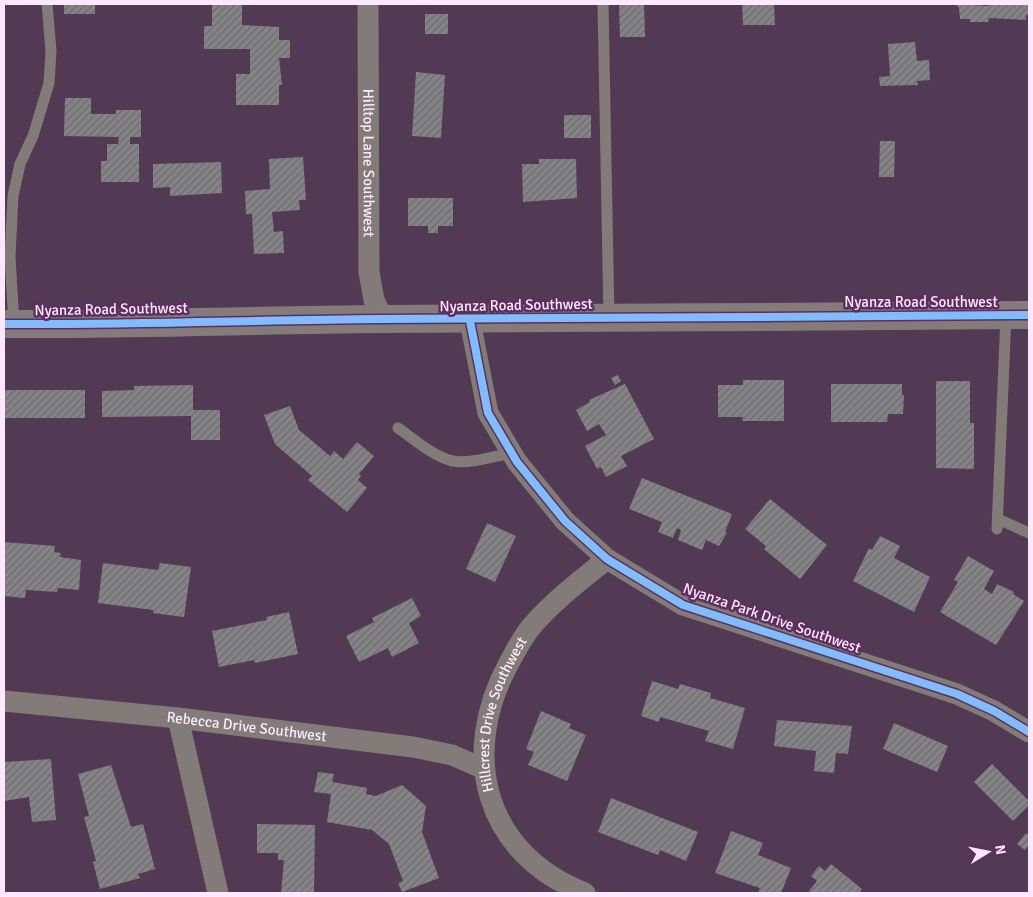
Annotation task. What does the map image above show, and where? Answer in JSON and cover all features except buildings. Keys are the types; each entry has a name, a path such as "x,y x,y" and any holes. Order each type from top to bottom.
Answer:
{"street":[{"name":"Hilltop Lane Southwest","path":"368,4 369,272 374,300 383,319"},
{"name":"Nyanza Road Southwest","path":"9,324 383,319 470,321 1018,315"},
{"name":"Nyanza Park Drive Southwest","path":"470,321 484,402 488,413 512,453 565,521 607,559 683,605 957,694 994,711 1029,732"},
{"name":"Hillcrest Drive Southwest","path":"585,893 549,875 533,864 517,846 491,804 484,769 483,750 492,697 520,643 530,628 550,607 607,559"},
{"name":"Rebecca Drive Southwest","path":"4,701 178,718 413,747 452,755 484,769"},
{"path":"178,718 218,893"}],"lane":[{"path":"9,324 13,196 20,164 33,136 49,82 51,51 47,4"},
{"path":"603,4 609,318"},
{"path":"1018,315 997,524 1029,533"},
{"path":"398,428 441,456 452,460 463,461 512,453"}],"cycle path":[{"path":"4,324 380,319 1029,315"},
{"path":"470,321 488,413 517,462 565,521 607,559 683,605 957,694 994,711 1029,732"}]}
